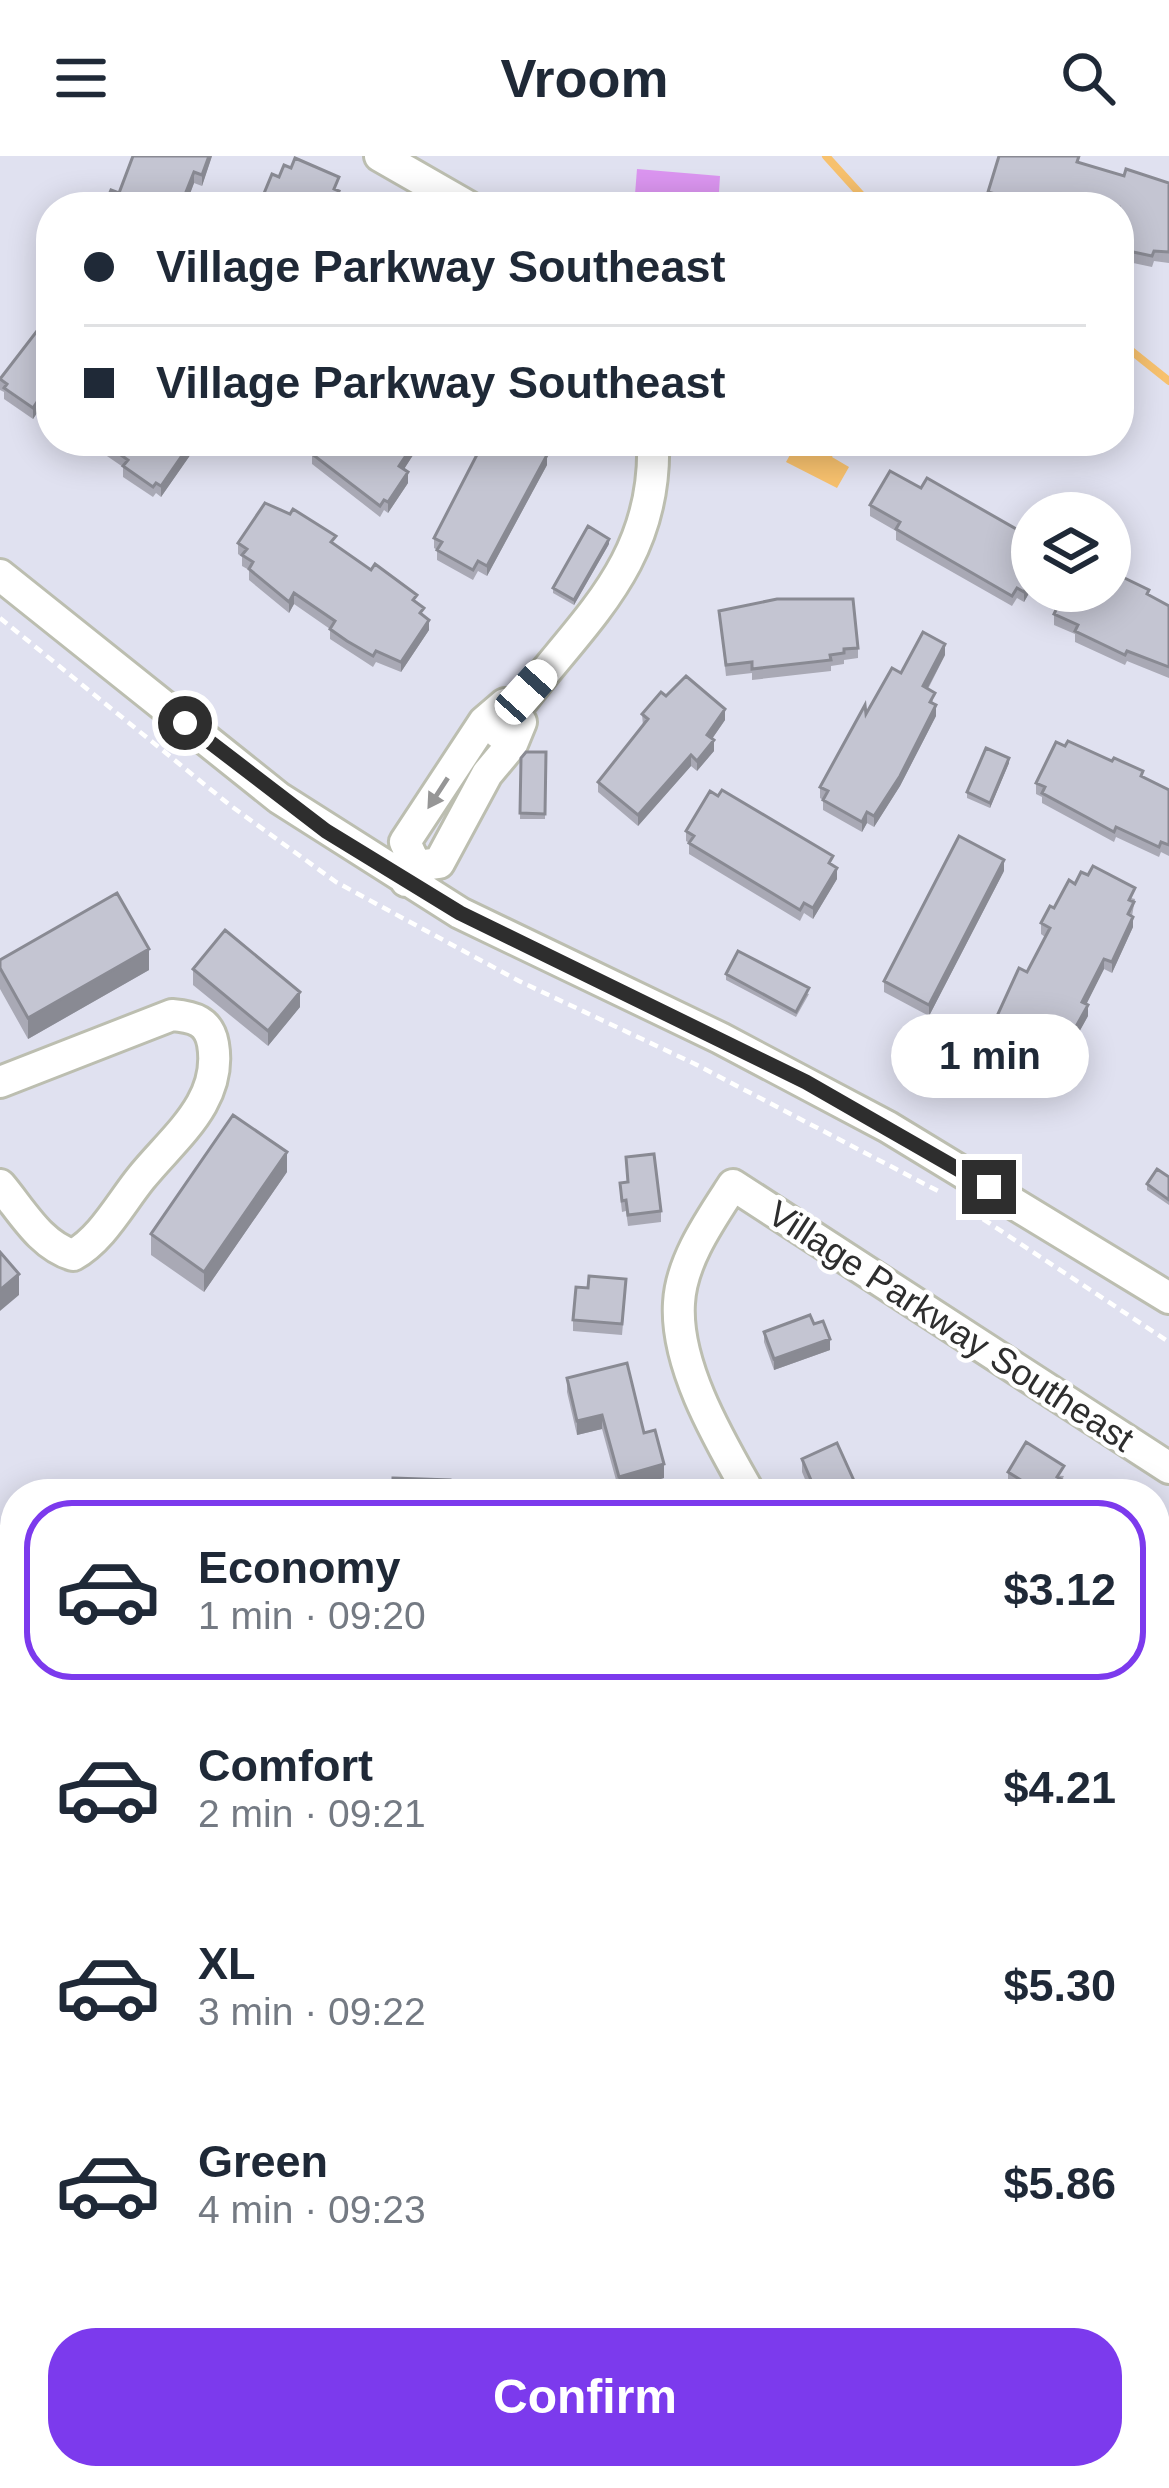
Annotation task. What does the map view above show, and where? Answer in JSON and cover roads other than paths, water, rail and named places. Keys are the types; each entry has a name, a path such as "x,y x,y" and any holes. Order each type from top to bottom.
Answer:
{"street":[{"path":"380,156 443,192"},
{"path":"411,873 405,842 498,733 495,710 526,692 613,590 641,532 653,478 652,456"},
{"path":"0,575 279,799 411,873 522,945 847,1104 1169,1298"},
{"path":"0,1082 172,1015 200,1021 211,1032 216,1071 211,1089 180,1136 89,1246 74,1255 60,1251 44,1239 0,1185"},
{"name":"Village Parkway Southeast","path":"742,1479 708,1416 687,1358 679,1304 689,1264 733,1185 1169,1468"}],"waterway":[{"path":"826,156 858,192"},
{"path":"1134,353 1169,381"}]}
